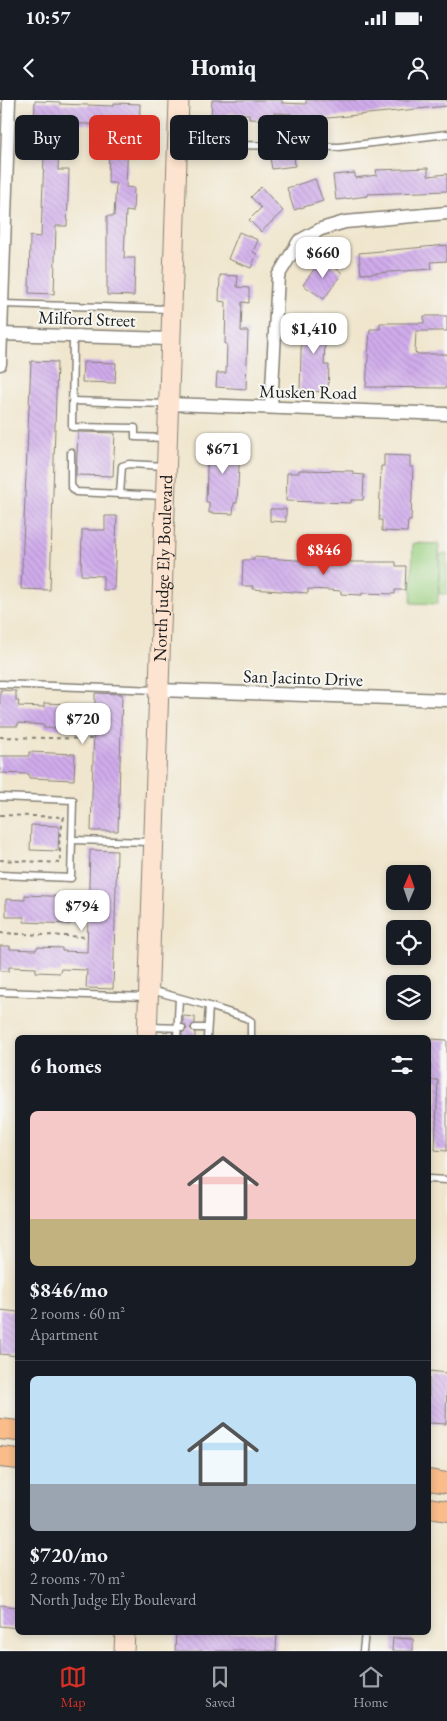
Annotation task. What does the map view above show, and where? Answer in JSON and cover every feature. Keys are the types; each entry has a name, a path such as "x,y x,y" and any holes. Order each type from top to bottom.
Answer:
{"main road":[{"name":"North Judge Ely Boulevard","path":"178,115 179,100"},
{"name":"North Judge Ely Boulevard","path":"148,1032 177,160"},
{"path":"0,1457 15,1459"},
{"path":"431,1480 447,1483"},
{"path":"431,1508 447,1511"},
{"path":"124,1635 124,1651"}],"street":[{"path":"0,364 3,304 4,134 9,100"},
{"path":"271,407 278,276 299,240 321,229 345,222 447,213"},
{"name":"Milford Street","path":"1,334 171,339"},
{"name":"Musken Road","path":"169,404 447,414"},
{"name":"San Jacinto Drive","path":"158,690 447,700"}],"lane":[{"path":"248,145 339,147 447,134"},
{"path":"3,304 172,309"},
{"path":"73,336 72,427 135,428 135,437 168,438"},
{"path":"72,401 169,404"},
{"path":"71,452 72,490 165,496"},
{"path":"120,494 122,466 129,464 166,466"},
{"path":"0,684 158,690"},
{"path":"0,797 73,800 71,878 0,875"},
{"path":"72,840 154,842"},
{"path":"0,992 149,993 179,998 246,1018 251,1021 251,1035"},
{"path":"178,1035 180,1028 179,998"},
{"path":"207,1035 208,1006"},
{"path":"148,1032 180,1028"},
{"path":"195,1028 207,1028"},
{"path":"431,1179 447,1180"},
{"path":"364,1651 365,1635"}],"path":[{"path":"0,738 94,739"},
{"path":"0,815 64,817 59,838 62,863 0,860"},
{"path":"0,933 88,937"}],"green space":[{"path":"413,543 439,544 438,604 411,603"},
{"path":"440,554 447,554 447,594 439,594"}],"building":[{"path":"212,100 282,100 282,103 306,104 306,100 447,100 447,106 328,118 328,115 274,113 274,115 258,115 258,119 249,119 249,114 228,113 228,115 211,115"},
{"path":"35,101 114,106 114,103 140,104 140,115 89,115 89,124 79,124 79,115 34,115"},
{"path":"44,160 58,160 58,170 69,170 67,226 56,226 54,294 29,293 30,236 41,237"},
{"path":"109,160 127,160 126,187 134,188 133,212 126,211 124,258 135,258 134,296 107,295 107,216 114,216 116,183 108,183"},
{"path":"270,160 294,160 295,166 272,169"},
{"path":"428,168 428,176 447,174 447,191 368,194 368,196 336,200 333,175 355,173 355,178 377,175 376,170"},
{"path":"315,179 323,201 294,210 287,188"},
{"path":"261,187 283,211 261,232 249,220 261,208 251,197"},
{"path":"239,232 258,240 253,252 257,254 251,268 228,259"},
{"path":"447,245 447,261 431,262 432,269 361,274 359,253"},
{"path":"322,258 342,273 324,299 303,285"},
{"path":"220,275 238,276 237,287 249,288 249,303 242,302 241,331 248,331 246,389 216,387 217,373 226,373 226,302 219,301"},
{"path":"302,316 326,317 324,365 329,365 328,392 300,391"},
{"path":"424,316 447,316 447,331 416,331 415,352 417,354 447,354 447,388 366,387 370,329 380,329 380,323 424,323"},
{"path":"31,361 57,362 50,590 21,589"},
{"path":"83,362 116,363 115,383 82,382"},
{"path":"78,432 115,433 113,476 76,475"},
{"path":"211,436 236,437 236,449 240,449 237,503 234,503 233,514 209,513 209,502 206,502 208,448 211,448"},
{"path":"384,455 410,456 410,467 413,467 411,521 408,521 407,532 382,531 382,520 379,520 381,466 384,466"},
{"path":"299,470 353,471 353,474 364,475 363,500 351,500 351,503 286,501 287,473 299,473"},
{"path":"270,509 286,509 286,522 270,521"},
{"path":"105,516 117,516 114,590 103,590 103,576 81,575 82,530 105,530"},
{"path":"254,557 309,561 309,564 330,565 343,565 343,562 396,562 396,566 406,566 405,590 395,590 395,594 362,593 362,595 341,594 341,591 329,590 308,589 308,593 252,589 253,586 242,586 243,560 254,560"},
{"path":"0,690 16,691 16,701 19,701 18,706 44,707 44,703 69,704 69,707 95,709 95,693 122,694 118,831 91,831 94,726 68,725 68,729 44,728 44,725 18,723 18,726 0,726"},
{"path":"29,752 75,754 74,780 29,778 29,774 0,773 0,756 29,756"},
{"path":"31,825 59,826 58,851 30,850"},
{"path":"90,850 117,851 113,989 86,988 87,970 61,969 60,973 36,972 36,968 9,967 9,971 0,971 0,946 10,946 10,949 36,950 37,947 87,952"},
{"path":"25,895 71,897 70,924 24,922 24,917 6,917 6,899 25,900"},
{"path":"183,1016 195,1017 195,1023 190,1028 195,1035 182,1035 187,1029 183,1023"},
{"path":"431,1039 447,1040 447,1151 435,1150 438,1080 431,1080"},
{"path":"0,1310 15,1312 15,1356 0,1354"},
{"path":"431,1371 447,1373 446,1424 431,1423"},
{"path":"0,1605 15,1607 15,1628 0,1626"},
{"path":"176,1635 277,1635 276,1651 175,1651"},
{"path":"393,1638 413,1639 413,1651 392,1651"}]}
